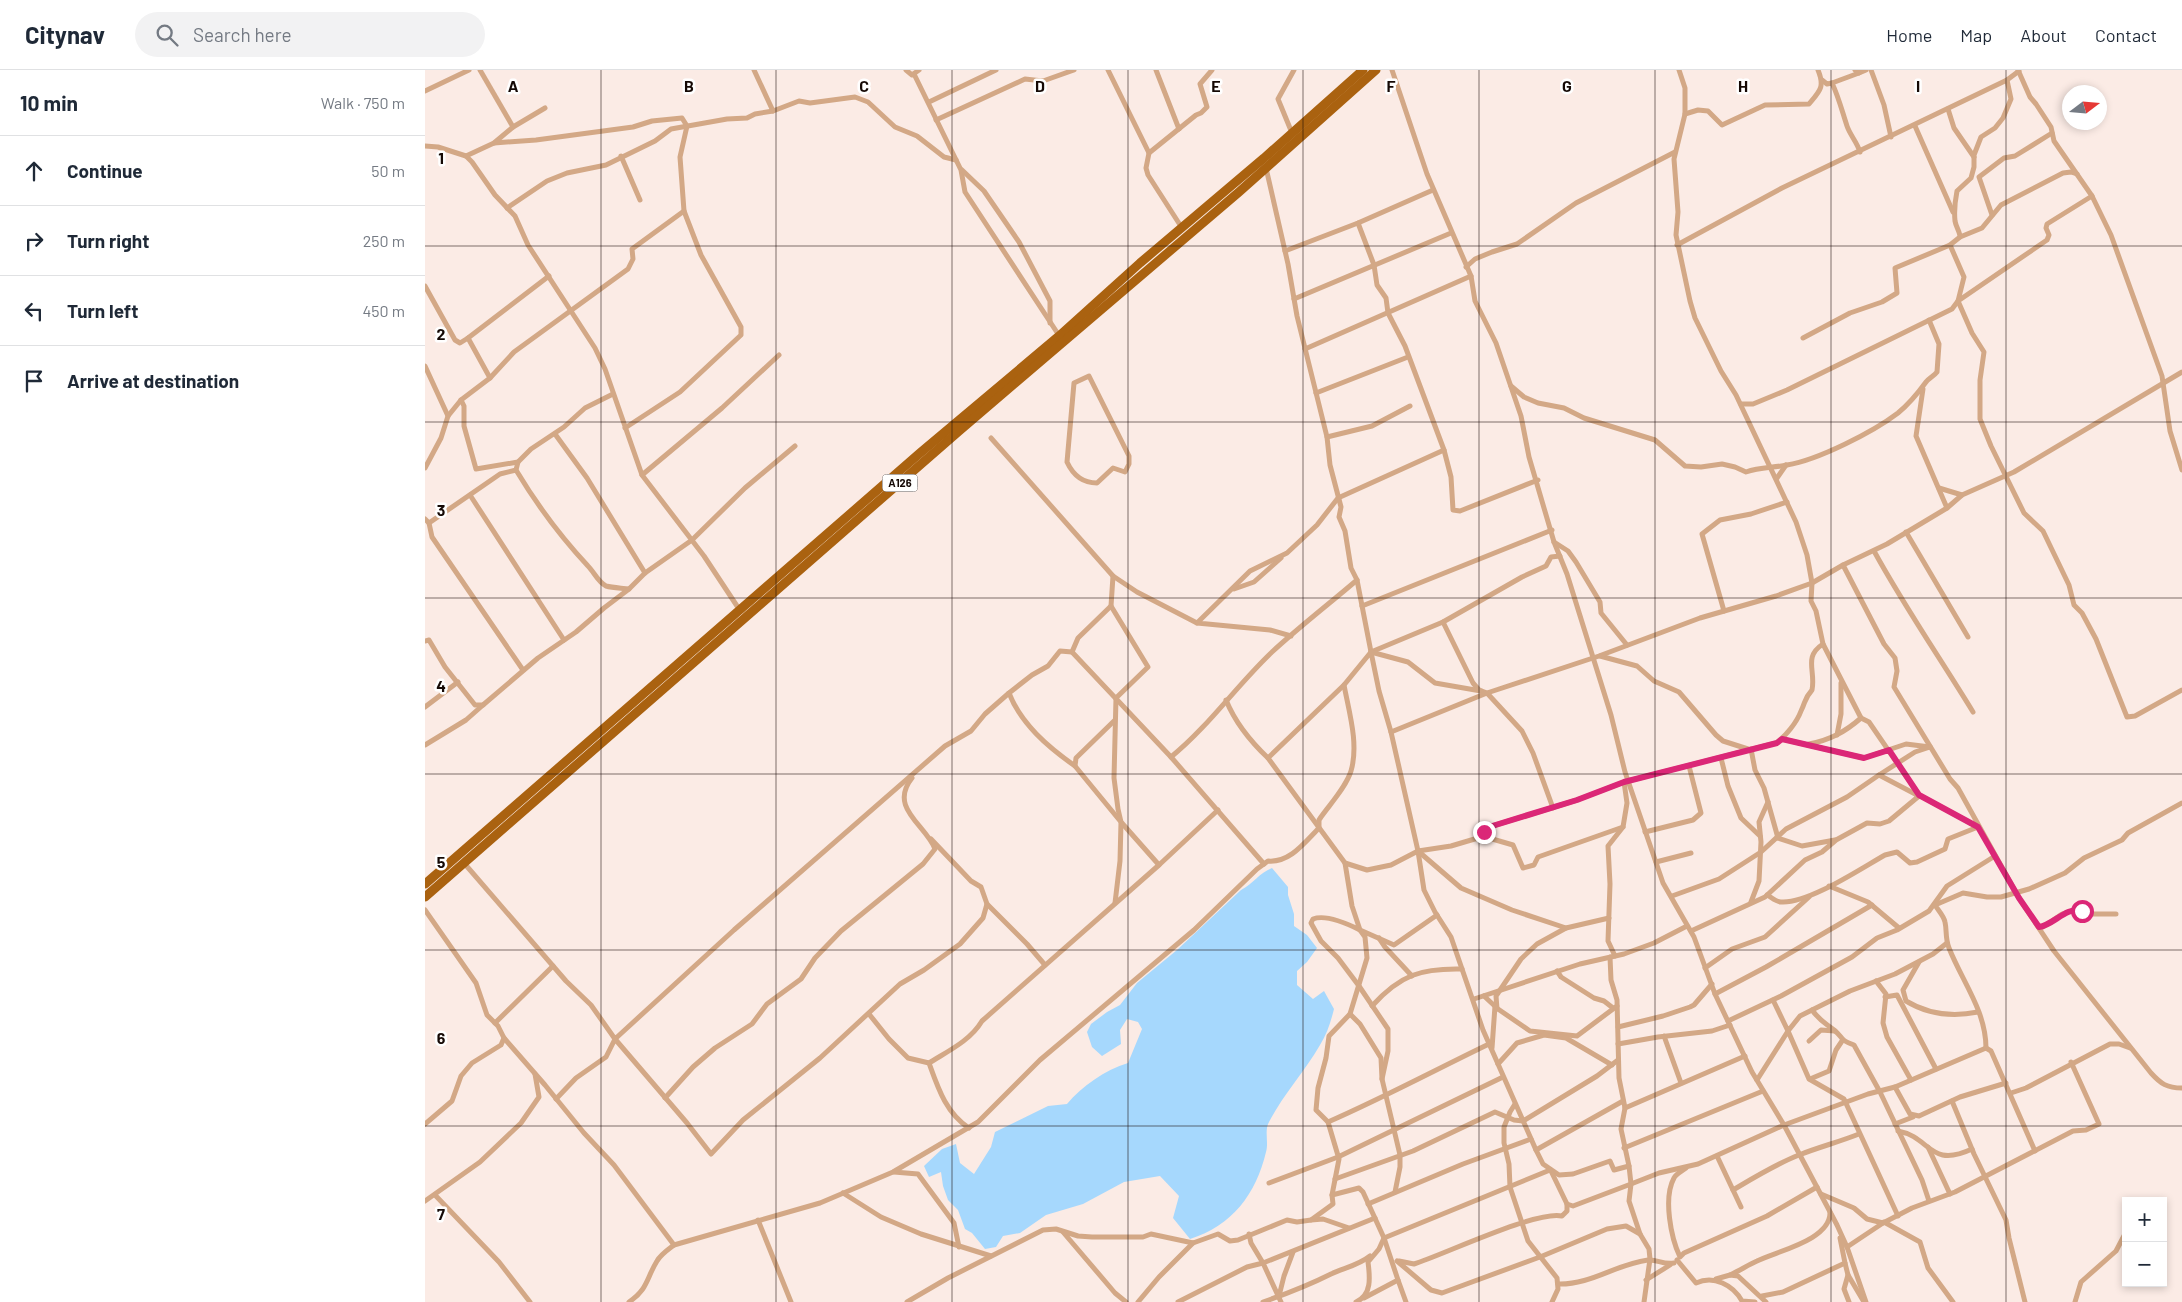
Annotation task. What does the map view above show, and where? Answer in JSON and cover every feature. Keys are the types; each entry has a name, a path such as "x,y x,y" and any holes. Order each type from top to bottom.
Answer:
{"highway":[{"name":"A126","path":"425,897 723,638 1363,70"},
{"name":"A126","path":"425,884 739,610 1266,168 1376,70"},
{"path":"716,630 723,638"}],"street":[{"path":"425,91 469,70"},
{"path":"479,70 513,127"},
{"path":"754,70 773,111"},
{"path":"906,70 910,74 917,72 936,120 961,170 965,192 970,201 979,210 1061,339"},
{"path":"929,102 997,70"},
{"path":"936,120 1025,79 1043,80 1075,70"},
{"path":"1108,70 1149,153 1146,168 1148,175 1183,228"},
{"path":"1156,70 1179,129"},
{"path":"1149,153 1207,107 1200,84 1212,70"},
{"path":"1291,133 1278,99 1294,70"},
{"path":"1391,70 1433,190 1471,276 1475,301 1495,343 1511,386 1521,416 1529,457 1538,480 1555,542 1611,715 1626,782 1663,883 1691,931 1715,994 1757,1080 1784,1125 1837,1225 1847,1247 1865,1302"},
{"path":"1679,70 1685,88 1685,114 1674,159 1678,212 1676,235 1684,279 1695,318 1721,371 1741,404 1787,502 1807,555 1812,583 1811,601 1816,611 1823,644 1861,718 1869,722 1919,795 1978,827"},
{"path":"1817,70 1822,80 1827,84 1832,84 1857,72 1866,70"},
{"path":"1871,70 1884,105 1891,137"},
{"path":"1677,245 1782,188 1915,126 2007,80 2018,71 2030,97 2037,104 2052,133 2054,141 2092,196 2113,241 2163,382 2170,431 2182,470"},
{"path":"1685,114 1698,110 1708,111 1722,125 1765,104 1809,104 1820,92 1822,80"},
{"path":"1960,238 1954,210 1957,191 1971,178 1974,157 1981,136 1995,128 2003,118 2011,99 2007,80"},
{"path":"1832,84 1843,108 1848,128 1856,140 1860,152"},
{"path":"507,208 547,181 567,173 606,165 655,141 667,131 727,119 747,118 799,101 810,103 855,97 868,102 895,127 917,136 944,157 956,160"},
{"path":"466,156 493,143 513,127 545,108"},
{"path":"1948,109 1954,128 1974,157"},
{"path":"493,143 536,140 633,127 662,120 682,118 687,126 681,157 681,189 684,211 701,255 741,327 741,335 681,392 625,428"},
{"path":"1915,126 1955,216"},
{"path":"1991,215 1979,177 2004,158 2015,156 2052,133"},
{"path":"425,146 437,147 466,156 518,222 528,245 569,311 595,348 605,369 642,475 692,540 739,610"},
{"path":"1466,267 1475,259 1517,244 1576,203 1675,152"},
{"path":"621,156 640,200"},
{"path":"1266,168 1305,349 1327,436 1330,466 1341,507 1339,517 1345,531 1351,568 1357,580 1379,691 1391,732 1418,851 1424,890 1451,937 1489,1044 1543,1164 1559,1175 1573,1174 1610,1161 1614,1170 1629,1166"},
{"path":"961,170 984,191 1019,242 1050,301 1050,324"},
{"path":"1803,338 1850,313 1882,302 1897,293 1895,268 1950,245 1982,228 2001,205 2063,174 2071,172 2077,174"},
{"path":"1285,251 1359,223 1433,190"},
{"path":"1741,404 1753,404 1787,390 1952,309 1958,302 2047,240 2049,236 2046,228 2047,224 2092,196"},
{"path":"425,468 441,438 448,416 461,400 490,378 514,352 628,269 633,259 632,249 684,211"},
{"path":"1359,223 1374,265 1377,285 1387,298 1388,313 1408,357 1444,450 1451,477 1452,502 1455,511 1538,480"},
{"path":"1294,299 1451,232"},
{"path":"1950,245 1964,277 1958,302 1972,333 1984,352 1979,417 2024,513 2043,531 2069,585 2074,605 2082,613 2096,639 2127,717 2135,716 2182,690"},
{"path":"425,286 455,340 460,343 549,276"},
{"path":"1305,349 1471,276"},
{"path":"1929,320 1939,344 1939,363 1937,372 1927,381 1923,389 1916,436 1947,508"},
{"path":"468,338 490,378"},
{"path":"642,475 701,427 779,355"},
{"path":"1316,393 1408,357"},
{"path":"425,366 448,416"},
{"path":"1391,732 1487,693 1599,656 1664,630 1812,583 1843,565 1874,551 1947,508 1961,495 2006,475 2182,372"},
{"path":"1089,376 1129,456 1129,464 1125,472 1113,468 1097,483 1088,483 1073,473 1067,462 1074,383 1089,376"},
{"path":"1511,386 1524,397 1538,403 1564,408 1590,420 1622,428 1636,435 1655,440 1685,466 1701,467 1722,464 1745,472 1809,459 1877,426 1897,413 1923,389"},
{"path":"613,394 585,408 555,434 531,448 518,462 516,470 554,528 598,579 606,586 629,589"},
{"path":"461,400 464,406 464,426 476,469 518,462"},
{"path":"1747,417 1753,404"},
{"path":"1327,436 1372,426 1409,406"},
{"path":"555,434 587,478 645,573"},
{"path":"991,438 1113,576 1137,592 1197,623 1270,630 1291,636"},
{"path":"425,745 466,720 523,670 629,589 645,573 692,540 745,488 795,446"},
{"path":"1231,591 1254,582 1317,525 1338,498 1444,450"},
{"path":"1777,478 1786,465"},
{"path":"516,470 500,474 470,496 427,521 432,537 523,670"},
{"path":"1939,488 1961,495"},
{"path":"470,496 564,640"},
{"path":"1724,611 1702,534 1721,520 1751,514 1787,502"},
{"path":"1362,606 1552,530"},
{"path":"1906,532 1968,637"},
{"path":"1555,542 1568,551 1576,562 1587,584 1600,602 1601,613 1627,646"},
{"path":"1874,551 1917,626 1973,712"},
{"path":"1197,623 1231,591 1249,570 1287,553"},
{"path":"1268,758 1345,685 1371,652 1443,622 1522,577 1546,566 1551,557 1560,556"},
{"path":"1843,565 1884,644 1895,658 1897,671 1894,687 1930,748 1958,788 2015,892 2054,951 2163,1085 2182,1088"},
{"path":"1113,576 1111,606 1148,667 1115,698 1113,778 1121,822 1120,861 1115,903"},
{"path":"1171,757 1193,737 1273,652 1357,580"},
{"path":"1072,652 1077,638 1111,606"},
{"path":"1443,622 1473,683 1479,690 1487,693 1523,731 1553,808"},
{"path":"425,641 429,640 445,667 475,705 483,706"},
{"path":"1482,836 1489,827 1553,808 1626,782 1777,743 1799,716 1805,697 1812,690 1812,655 1815,649 1823,644"},
{"path":"556,1099 576,1078 606,1057 615,1039 734,930 945,746 971,731 985,714 1009,693 1032,675 1048,666 1060,651 1072,652 1171,757 1264,864"},
{"path":"1371,652 1408,662 1435,683 1487,693"},
{"path":"1599,656 1637,666 1654,681 1679,692 1708,728 1723,741 1751,749"},
{"path":"1837,735 1841,714 1841,680"},
{"path":"425,707 458,682"},
{"path":"629,1302 640,1295 648,1283 657,1260 674,1245 820,1203 893,1172 978,1122 1040,1060 1194,930 1264,864 1268,861 1277,862 1288,857 1319,828 1319,820 1351,772 1354,753 1345,685"},
{"path":"1009,693 1014,707 1037,734 1054,751 1075,766 1159,865"},
{"path":"1226,700 1233,716 1256,747 1268,758 1345,863 1352,906 1360,930 1365,937 1367,958 1359,986 1350,1014 1329,1036 1326,1058 1317,1088 1316,1110 1328,1122 1338,1156 1332,1195 1333,1204 1311,1220"},
{"path":"1806,745 1822,742 1846,731 1861,718"},
{"path":"1075,766 1076,758 1115,721"},
{"path":"1782,739 1864,758 1906,744 1930,748"},
{"path":"1671,896 1719,879 1761,852 1786,829 1847,797 1915,752 1930,748"},
{"path":"1751,749 1755,770 1765,788 1767,802 1778,838"},
{"path":"1721,758 1741,818 1761,836"},
{"path":"1645,832 1693,820 1701,813 1689,766"},
{"path":"916,771 905,790 906,806 921,829 971,881 981,887 987,904 1045,965"},
{"path":"1691,931 1767,895 1805,860 1822,852 1835,840 1867,823 1880,824 1889,821 1919,796 1879,775"},
{"path":"1626,782 1627,804 1623,827 1607,846 1610,884 1608,941 1612,956 1611,980 1617,1027 1619,1078 1625,1108 1621,1129 1629,1166 1631,1184 1629,1201 1640,1234 1649,1249 1650,1259 1644,1302"},
{"path":"1751,902 1759,881 1761,836 1759,822 1767,802"},
{"path":"1935,905 1963,893 2001,897 2029,890 2065,873 2084,858 2122,840 2128,833 2182,803"},
{"path":"869,1014 889,1039 908,1058 929,1063 958,1046 975,1032 982,1021 1159,865 1218,810"},
{"path":"1345,863 1367,870 1391,865 1405,856 1418,851 1451,846 1482,836 1513,845 1523,868 1534,866 1538,857 1623,827"},
{"path":"1767,895 1779,902 1794,901 1829,886 1885,855 1897,852 1910,862 1917,862 1945,849 1948,839 1978,827"},
{"path":"1778,838 1802,846 1835,840"},
{"path":"665,1098 693,1067 715,1048 752,1024 767,1004 801,979 815,958 841,932 923,864 935,849 931,839"},
{"path":"1418,851 1461,888 1512,910 1566,928"},
{"path":"1656,862 1691,854"},
{"path":"1618,1044 1664,1036 1713,1031 1852,957 1877,938 1929,911 1947,886 1995,856"},
{"path":"464,863 553,966 591,1005 615,1039 711,1154 743,1120 820,1058 900,984 961,944 983,918 987,904"},
{"path":"1829,886 1871,905 1899,928"},
{"path":"1705,968 1733,950 1765,937 1811,895"},
{"path":"1715,994 1766,967 1871,905"},
{"path":"1935,905 1945,921 1947,943 1978,1012 1983,1027 1986,1048"},
{"path":"425,910 476,983 482,1004 504,1038 584,1134 613,1165 674,1245"},
{"path":"2039,927 2043,927 2063,914 2077,910 2091,914 2116,914"},
{"path":"1382,1079 1388,1051 1388,1029 1339,958 1321,941 1311,923 1313,918 1319,916 1349,924 1395,944 1437,915"},
{"path":"1492,1051 1496,996 1521,959 1537,944 1566,928 1609,918"},
{"path":"1474,999 1653,943 1687,926"},
{"path":"1379,938 1411,976"},
{"path":"1757,1080 1800,1016 1850,991 1919,961 1933,954 1947,943"},
{"path":"1885,997 1897,995 1903,990 1919,961"},
{"path":"495,1023 553,966"},
{"path":"1372,1006 1385,994 1411,976 1422,971 1462,969"},
{"path":"1557,972 1561,977 1593,998 1605,1001 1615,1007"},
{"path":"1876,981 1885,994 1883,1023 1887,1037 1911,1080"},
{"path":"1617,1027 1663,1016 1690,1007 1694,1005 1711,984"},
{"path":"1903,990 1906,1001 1930,1012 1963,1015 1978,1012"},
{"path":"1897,995 1936,1069"},
{"path":"1484,996 1496,1008 1531,1030 1577,1036 1615,1007"},
{"path":"1773,1000 1809,1079 1841,1096 1846,1102 1898,1216"},
{"path":"1812,1010 1821,1022 1835,1031 1842,1041 1854,1045 1880,1092 1922,1180 1929,1202"},
{"path":"1350,1014 1360,1024 1381,1058 1382,1079 1400,1155 1400,1167 1395,1192"},
{"path":"1809,1041 1821,1030 1835,1031"},
{"path":"1498,1064 1517,1043 1544,1036 1566,1038 1612,1065"},
{"path":"1664,1036 1681,1083"},
{"path":"425,1124 451,1101 461,1076 472,1063 501,1045 504,1038"},
{"path":"1809,1079 1829,1071 1836,1050 1842,1041"},
{"path":"1328,1122 1387,1096 1419,1077 1489,1044"},
{"path":"2011,1093 2026,1088 2071,1062 2110,1044 2119,1044 2133,1049"},
{"path":"1567,1204 1573,1206 1659,1172 1688,1166 1717,1156 1784,1125 1846,1102 1895,1087 1986,1048"},
{"path":"1986,1048 1991,1051 2011,1093 2035,1151"},
{"path":"1625,1108 1745,1056"},
{"path":"1335,1180 1400,1155 1495,1112 1514,1120 1523,1121 1618,1060"},
{"path":"1847,1247 1884,1223 1912,1208 1950,1194 2073,1131 2086,1130 2099,1124 2071,1062"},
{"path":"929,1063 937,1087 950,1112 969,1128"},
{"path":"425,1202 480,1162 521,1123 539,1097 535,1074"},
{"path":"1269,1183 1338,1156 1503,1076"},
{"path":"1895,1124 1913,1116 1919,1116 1952,1101 2006,1083"},
{"path":"1895,1087 1909,1114 1913,1116"},
{"path":"1624,1148 1763,1091"},
{"path":"1536,1150 1623,1101"},
{"path":"1952,1101 1972,1149 2007,1220 2009,1238 2025,1302"},
{"path":"1515,1104 1505,1127 1505,1148 1509,1164 1510,1187 1528,1241 1557,1278 1558,1284 1552,1302"},
{"path":"1898,1131 1940,1154 1953,1156 1972,1149"},
{"path":"1733,1190 1768,1169 1800,1154 1833,1145 1859,1134"},
{"path":"1369,1204 1531,1139"},
{"path":"1928,1147 1950,1194"},
{"path":"1717,1156 1741,1207"},
{"path":"1688,1166 1675,1177 1670,1190 1672,1240 1677,1260 1697,1283 1705,1279 1715,1280 1738,1276 1762,1296 1766,1302"},
{"path":"1364,1298 1370,1276 1368,1262 1384,1238 1551,1170"},
{"path":"1397,1261 1414,1264 1522,1223 1554,1214 1562,1216 1567,1211 1567,1204 1551,1170"},
{"path":"893,1172 918,1174 953,1223 959,1247"},
{"path":"1646,1280 1677,1260 1684,1253 1779,1209 1817,1186"},
{"path":"1332,1195 1359,1188 1363,1192 1384,1238 1406,1302"},
{"path":"843,1193 881,1217 921,1234 991,1256"},
{"path":"1821,1194 1854,1208 1867,1219 1884,1223 1920,1242 1928,1268 1953,1302"},
{"path":"435,1195 499,1262 506,1274 530,1302"},
{"path":"1730,1276 1757,1260 1780,1253 1812,1238 1827,1226 1830,1219 1829,1210"},
{"path":"1178,1302 1247,1267 1293,1252 1309,1243 1375,1218"},
{"path":"1138,1302 1159,1277 1193,1244 1219,1234 1230,1241 1287,1220 1297,1222 1323,1219 1349,1228"},
{"path":"758,1220 791,1302"},
{"path":"1837,1225 1847,1275 1845,1289 1849,1302"},
{"path":"1389,1252 1431,1290 1441,1293 1540,1257 1607,1229 1625,1226 1640,1234"},
{"path":"907,1302 948,1278 1043,1230 1056,1229 1078,1236 1098,1237 1143,1237 1151,1234 1193,1244"},
{"path":"1062,1232 1126,1302"},
{"path":"1249,1234 1251,1243 1280,1299"},
{"path":"2075,1302 2081,1282 2116,1251 2122,1240"},
{"path":"1280,1299 1284,1276 1293,1252"},
{"path":"1263,1302 1280,1299 1312,1285 1329,1275 1363,1262 1375,1252"},
{"path":"1558,1284 1575,1284 1633,1263 1650,1259 1665,1264 1677,1260"},
{"path":"1762,1296 1783,1292 1845,1263"},
{"path":"1847,1275 1865,1302"},
{"path":"1356,1302 1398,1280"},
{"path":"1715,1280 1735,1290 1742,1301 1755,1302"}],"water":[{"path":"1272,868 1288,887 1288,895 1294,914 1294,926 1307,935 1317,948 1307,962 1297,971 1297,985 1313,999 1324,991 1334,1009 1329,1027 1322,1041 1269,1122 1267,1148 1262,1167 1249,1195 1230,1217 1218,1226 1190,1239 1173,1218 1179,1196 1160,1176 1124,1182 1083,1204 1046,1215 1020,1233 1003,1236 996,1247 985,1249 972,1233 965,1229 958,1210 948,1200 941,1172 929,1177 924,1166 942,1149 956,1144 960,1163 974,1174 991,1147 995,1132 1048,1106 1067,1104 1095,1079 1128,1063 1142,1029 1138,1022 1127,1019 1120,1030 1121,1044 1102,1056 1092,1047 1087,1032 1091,1024 1120,1005 1137,983 1177,950 1241,890"}],"route":[{"path":"1484,832 1486,828 1577,800 1624,782 1715,760 1777,743 1782,739 1864,758 1889,750 1919,795 1978,827 2019,898 2039,927 2047,925 2051,920 2068,912 2082,911"}]}
